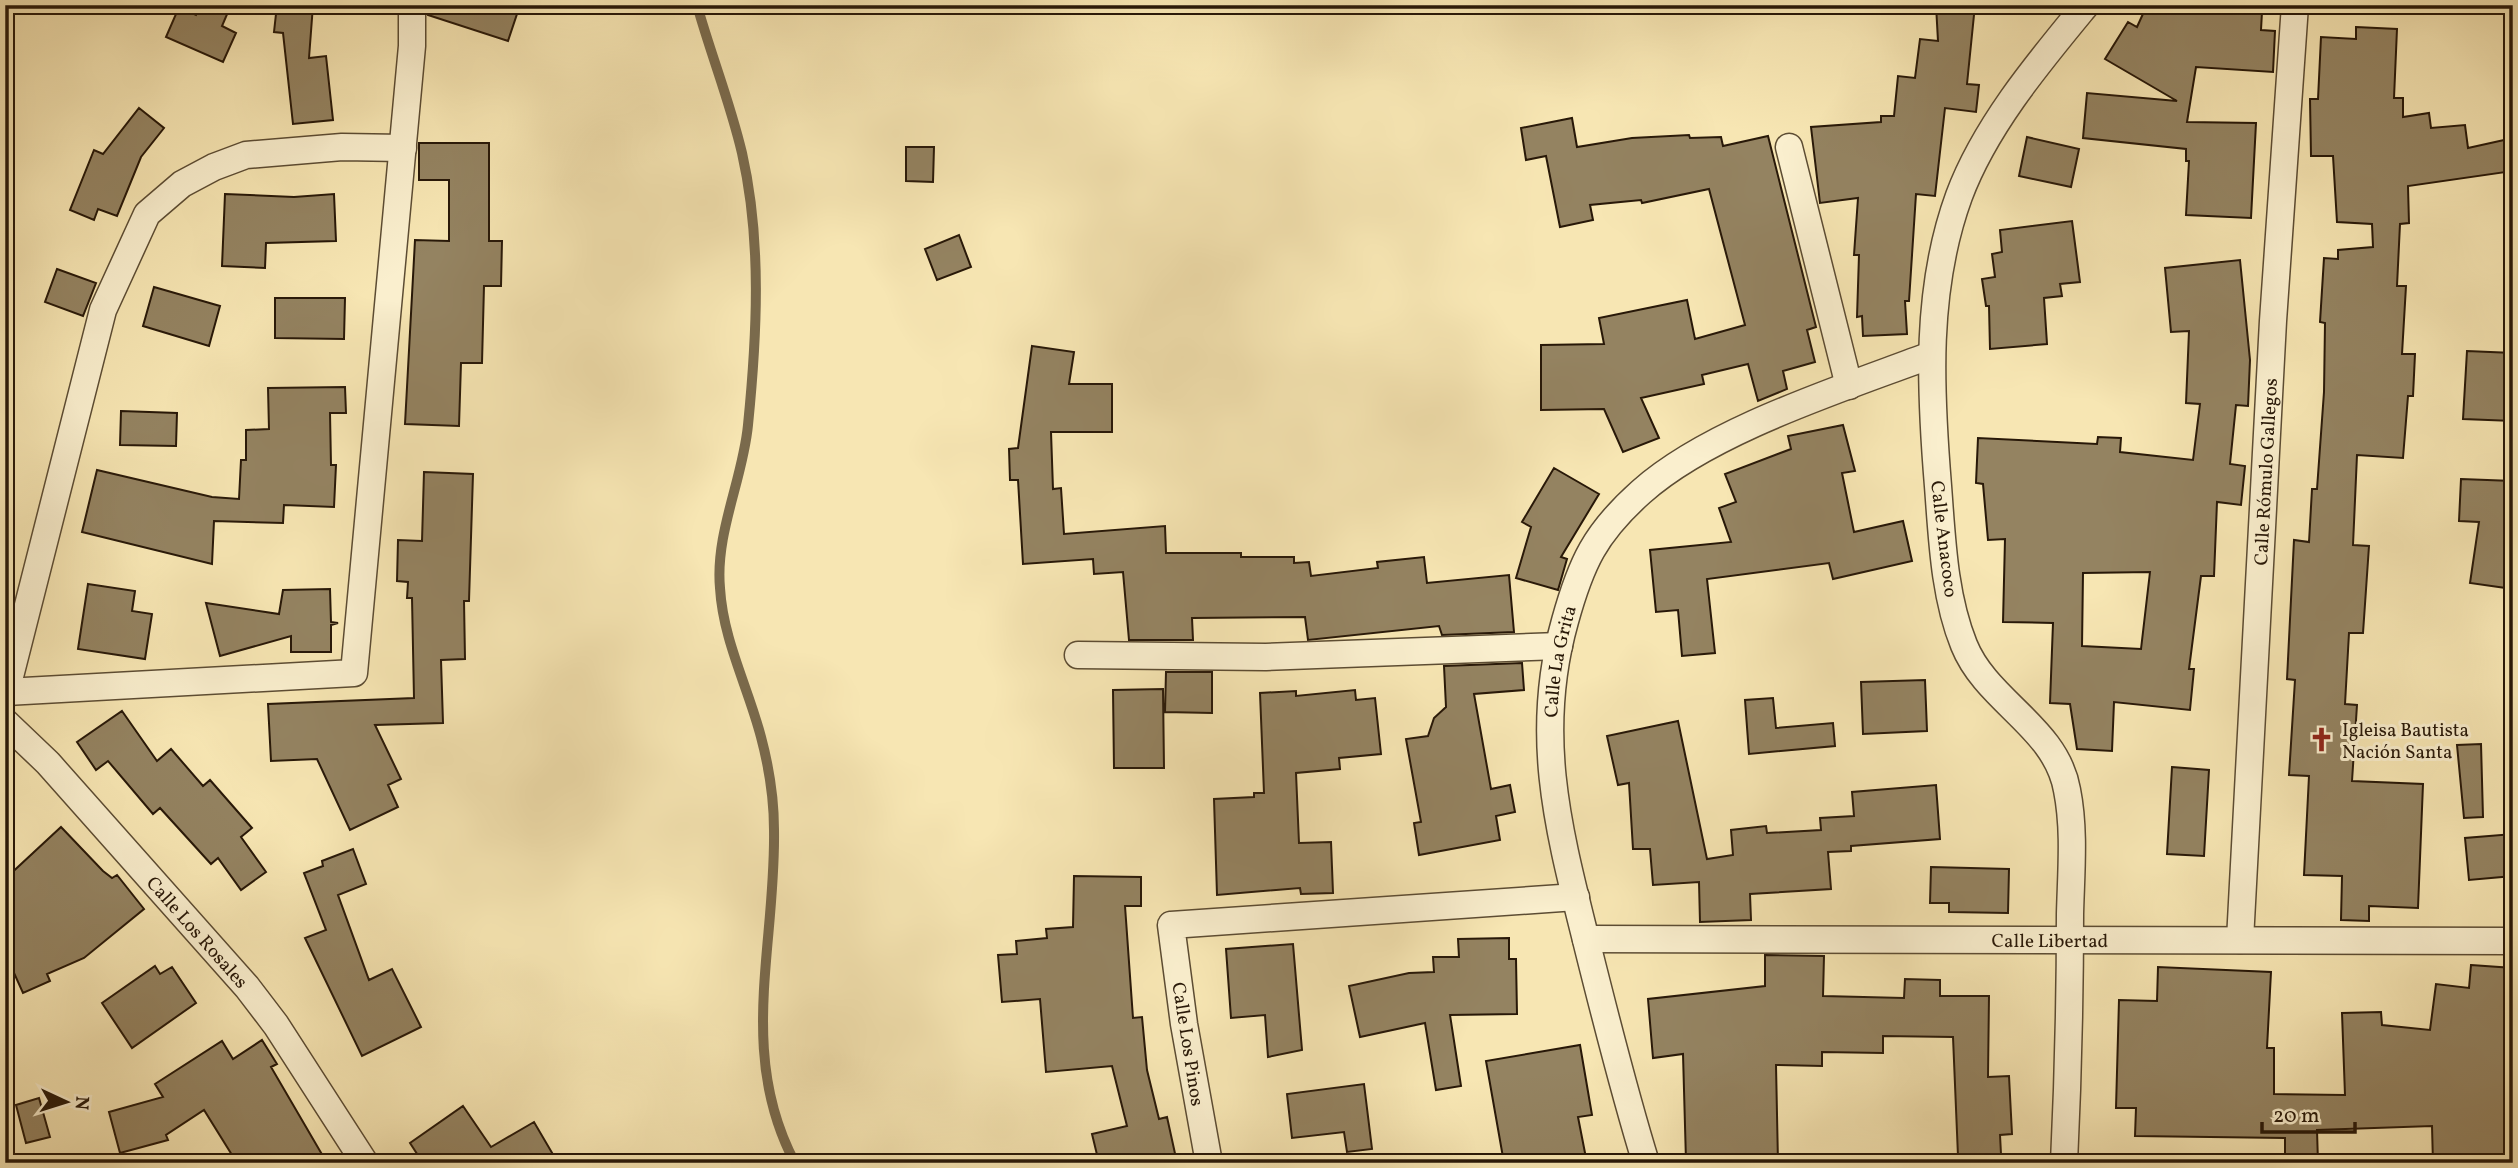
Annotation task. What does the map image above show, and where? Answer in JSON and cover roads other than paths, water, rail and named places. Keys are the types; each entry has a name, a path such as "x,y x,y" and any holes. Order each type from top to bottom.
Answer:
{"street":[{"path":"403,148 342,147 246,155 214,167 182,184 147,215 103,310 6,694 354,673 403,148 412,46 412,5"},
{"name":"Calle Anacoco","path":"2064,1163 2070,939 2071,839 2068,790 2063,773 2038,733 1994,691 1964,645 1943,547 1931,355 1940,270 1964,185 2005,112 2086,5"},
{"name":"Calle Rómulo Gallegos","path":"2240,940 2273,334 2295,5"},
{"path":"1789,147 1849,386"},
{"name":"Calle La Grita","path":"1646,1163 1623,1089 1576,897 1560,828 1551,762 1549,700 1559,646 1584,560 1606,528 1642,491 1716,444 1849,386 1931,355"},
{"path":"1078,655 1266,657 1559,646"},
{"name":"Calle Los Rosales","path":"5,722 48,763 247,987 276,1025 365,1163"},
{"name":"Calle Los Pinos","path":"1209,1163 1184,1024 1171,925 1576,897"},
{"name":"Calle Libertad","path":"1586,939 2513,941"}],"waterway":[{"path":"697,5 742,153 753,220 756,288 748,425 741,466 725,526 720,588 726,626 756,718 770,783 774,818 773,873 763,1040 768,1081 778,1122 795,1163"}],"place":[{"name":"Igleisa Bautista Nación Santa","path":"2322,740"}]}
